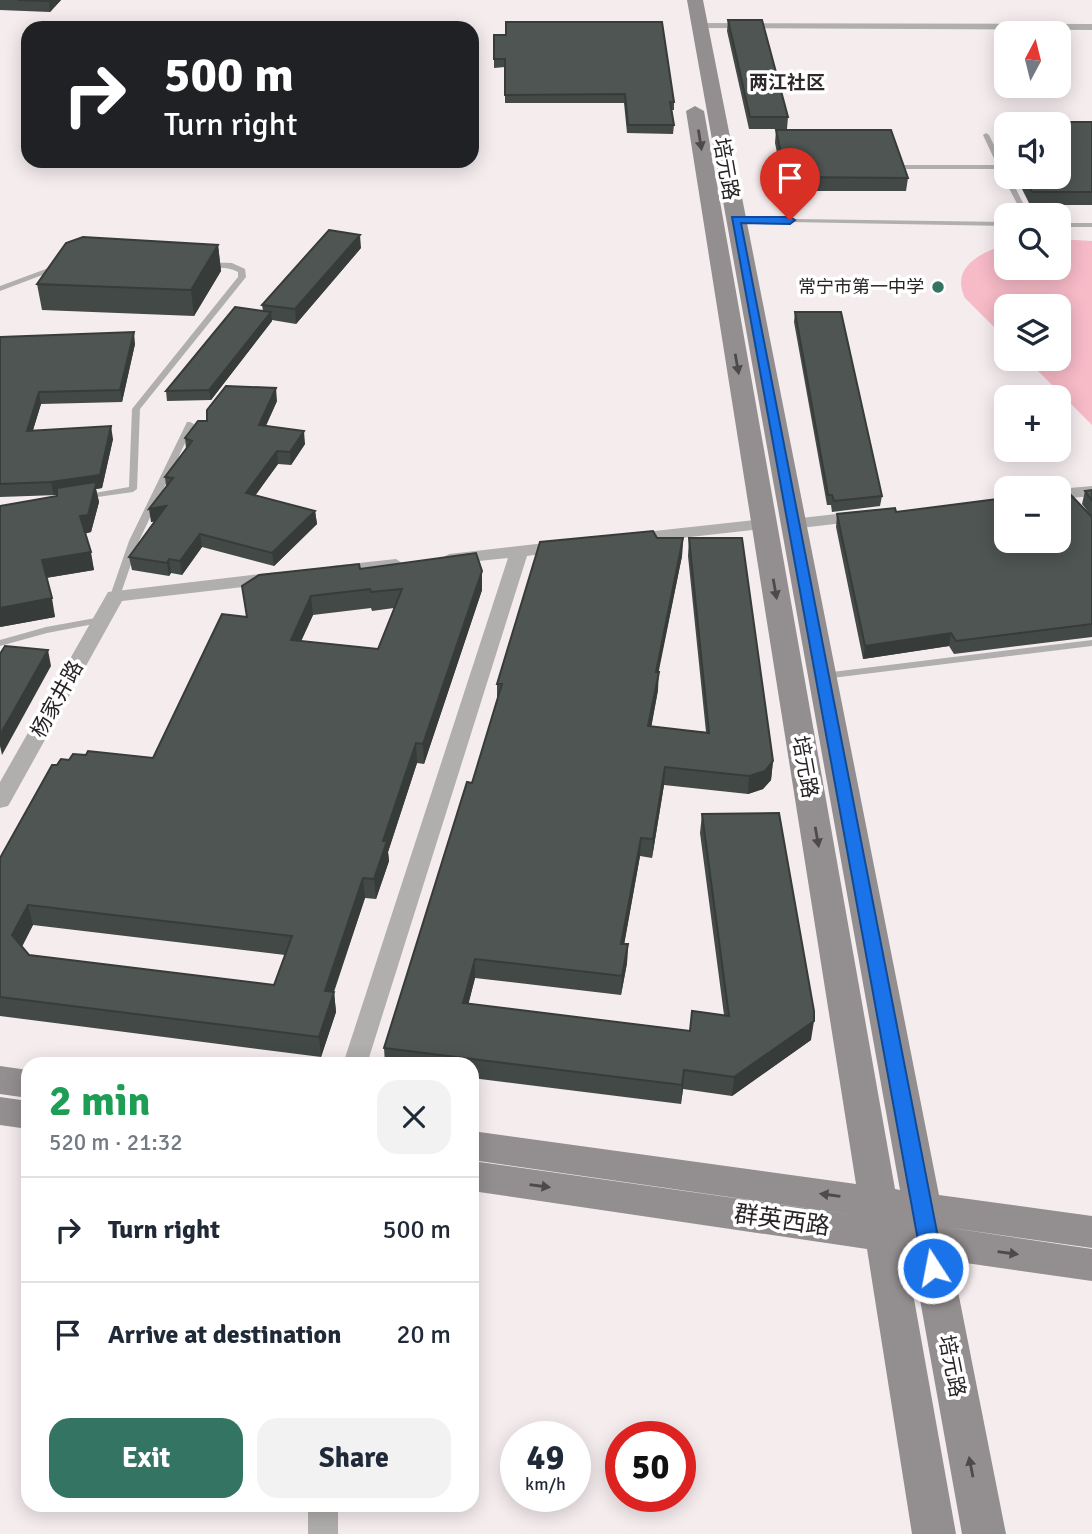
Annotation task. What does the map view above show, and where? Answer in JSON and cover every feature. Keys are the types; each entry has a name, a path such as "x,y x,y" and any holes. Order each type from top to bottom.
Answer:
{"main road":[{"name":"培元路","path":"677,0 778,524 821,676 984,1534"},
{"name":"培元路","path":"697,12 736,220 778,524 881,1218 934,1534"},
{"path":"0,1080 21,1083"},
{"path":"0,1111 21,1114"},
{"name":"群英西路","path":"479,1146 925,1225 1092,1265"},
{"name":"群英西路","path":"479,1177 881,1218"},
{"name":"群英西路","path":"925,1225 1092,1232"}],"street":[{"path":"697,12 1092,27"},
{"path":"1071,496 1092,491"},
{"path":"614,540 886,513"},
{"path":"115,596 587,543"},
{"path":"357,1057 519,551"},
{"name":"杨家井路","path":"0,801 115,596"},
{"path":"323,1512 323,1534"}],"lane":[{"path":"986,135 994,151"},
{"path":"905,167 994,167"},
{"path":"736,220 994,224"},
{"path":"1071,225 1092,225"},
{"path":"80,498 133,489 136,409 242,277 242,271 232,265 192,263"},
{"path":"0,289 61,266"},
{"path":"115,596 134,541 190,424"},
{"path":"0,643 46,630 101,620"},
{"path":"821,676 1092,643"}],"shaded area":[{"path":"1071,240 1092,241 1092,425 1071,404 1071,385 1052,385 1038,371 1071,371 1071,294 994,294 994,327 965,298 961,287 965,269 970,262 994,249 994,280 1071,280"}],"building":[{"path":"728,20 762,20 788,117 750,117"},
{"path":"506,22 662,22 674,102 670,102 674,125 628,125 625,94 505,95 505,59 494,59 494,35 506,35"},
{"path":"1071,122 1092,122 1092,192 1032,192 1031,189 1071,189"},
{"path":"776,130 891,130 908,178 786,177"},
{"path":"329,230 360,235 295,309 262,305"},
{"path":"83,237 218,245 191,290 37,284 66,243"},
{"path":"235,307 271,312 209,390 166,391"},
{"path":"795,312 841,312 882,496 834,501 832,495 828,495"},
{"path":"134,332 120,390 39,392 27,431 111,426 100,475 51,482 0,484 0,337"},
{"path":"226,386 276,388 259,425 304,431 290,452 277,451 246,493 315,511 272,553 200,534 180,561 169,559 167,563 129,557 166,506 149,509 173,478 165,477 192,441 185,438 198,421 207,421 207,410"},
{"path":"95,482 88,515 80,516 91,552 42,560 52,598 0,608 0,506 57,496 57,488"},
{"path":"1092,490 1092,501 1085,491"},
{"path":"1071,495 1092,517 1092,624 956,641 951,633 865,646 837,514 895,508 896,512 994,500 994,553 1071,553"},
{"path":"653,531 657,538 683,538 648,726 709,733 689,538 742,538 773,761 765,771 749,776 665,767 653,839 641,838 621,944 628,944 622,976 475,959 463,1003 690,1031 692,1011 729,1016 702,814 779,813 814,1021 734,1077 684,1070 682,1085 479,1060 479,1057 456,1057 384,1048 467,782 472,783 502,684 497,684 540,542"},
{"path":"476,553 482,571 423,744 416,743 383,841 387,841 374,879 363,878 325,991 334,992 319,1037 0,997 0,858 52,765 57,765 61,759 69,760 73,754 86,755 88,751 153,758 222,614 247,617 242,586 259,575 359,564 360,569","holes":["370,589 371,592 402,589 378,649 291,640 311,596","28,905 292,936 274,985 29,955 12,935"]},
{"path":"5,646 48,650 0,735 0,654"}],"place":[{"name":"常宁市第一中学","path":"938,287"}],"district":[{"name":"两江社区","path":"787,82"}],"route":[{"path":"790,220 736,220 933,1268"}]}
